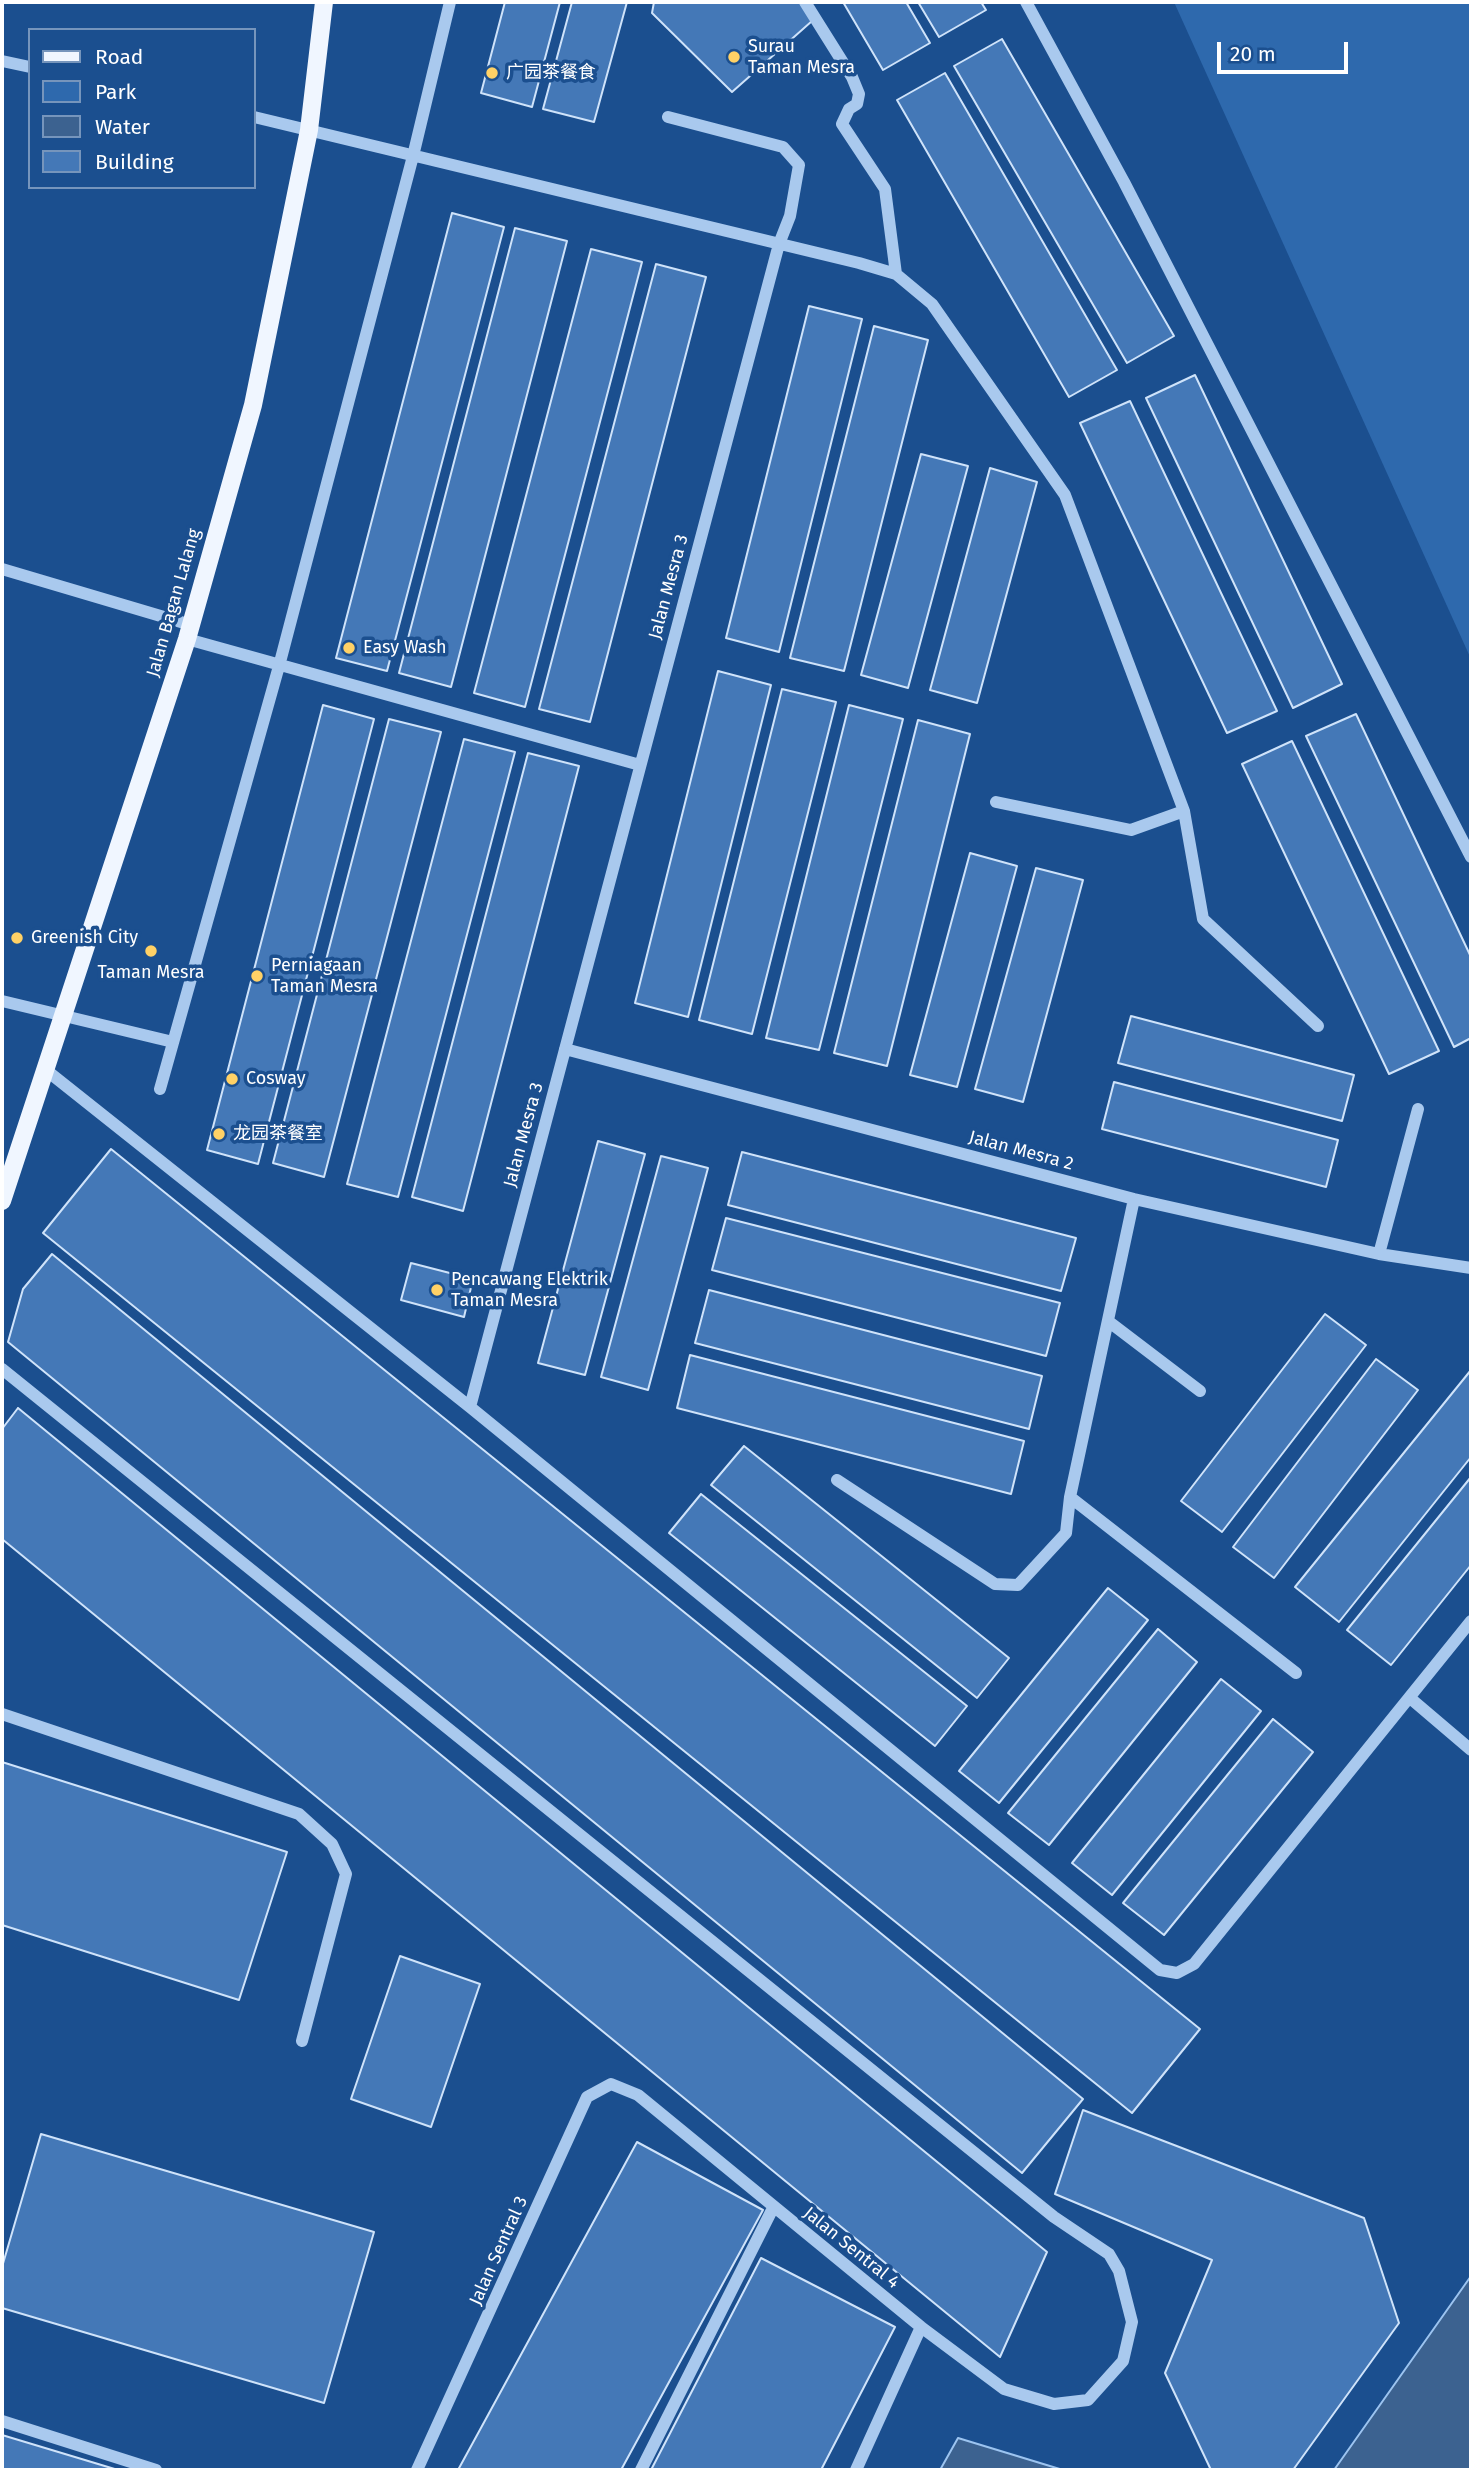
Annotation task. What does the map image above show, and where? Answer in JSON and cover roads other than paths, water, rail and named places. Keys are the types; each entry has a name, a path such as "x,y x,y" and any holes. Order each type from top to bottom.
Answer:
{"main road":[{"name":"Jalan Bagan Lalang","path":"2,1201 189,632 253,405 309,130 324,2"}],"street":[{"path":"160,1089 279,666 414,156 450,2"},
{"path":"805,2 852,77 859,94 858,104 849,109 842,124 885,189 896,274"},
{"path":"1026,2 1124,182 1471,858"},
{"path":"2,61 28,67"},
{"path":"256,117 896,274 932,304 1065,495 1184,811 1203,919 1318,1026"},
{"name":"Jalan Mesra 3","path":"470,1407 779,244 790,216 799,165 783,147 668,117"},
{"path":"2,569 189,632 279,666 640,765"},
{"path":"996,802 1131,830 1184,811"},
{"path":"2,1001 173,1042"},
{"name":"Jalan Mesra 2","path":"565,1049 1135,1199 1379,1254 1471,1268"},
{"path":"46,1070 470,1407 1160,1970 1177,1973 1194,1964 1471,1621"},
{"path":"1379,1254 1418,1109"},
{"path":"837,1480 995,1584 1018,1585 1066,1533 1070,1497 1135,1199"},
{"path":"1108,1321 1200,1391"},
{"name":"Jalan Sentral 4","path":"2,1369 1054,2217 1109,2254 1119,2271 1132,2322 1124,2361 1088,2400 1054,2404 1004,2389 921,2327 638,2095"},
{"path":"1070,1497 1296,1673"},
{"path":"1410,1698 1471,1750"},
{"path":"2,1714 299,1814 332,1844 346,1874 302,2041"},
{"name":"Jalan Sentral 3","path":"417,2470 587,2097 611,2084 638,2095"},
{"path":"641,2470 773,2208"},
{"path":"856,2470 921,2327"},
{"path":"2,2421 156,2470"}],"water":[{"path":"1471,2276 1471,2470 1334,2470"},
{"path":"958,2438 1063,2470 940,2470"}],"place":[{"name":"Surau Taman Mesra","path":"734,57"},
{"name":"广园茶餐食","path":"492,73"},
{"name":"Easy Wash","path":"349,648"},
{"name":"Greenish City","path":"17,938"},
{"name":"Taman Mesra","path":"151,951"},
{"name":"Perniagaan Taman Mesra","path":"257,976"},
{"name":"Cosway","path":"232,1079"},
{"name":"龙园茶餐室","path":"219,1134"},
{"name":"Pencawang Elektrik Taman Mesra","path":"437,1290"}]}
